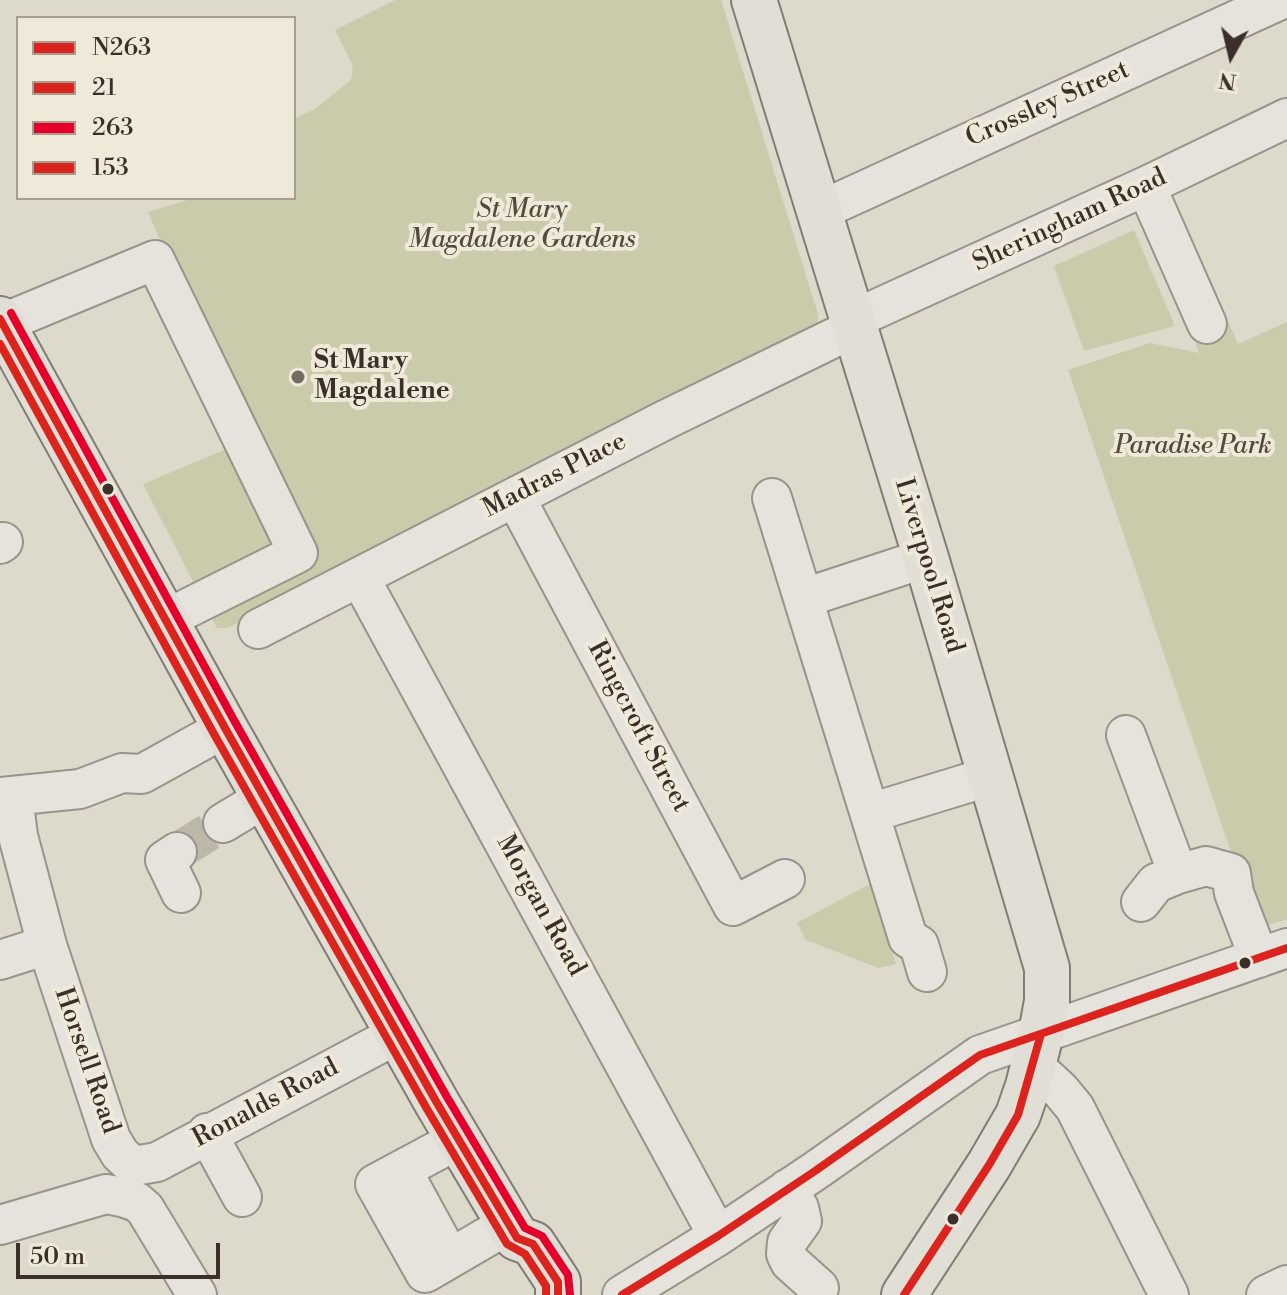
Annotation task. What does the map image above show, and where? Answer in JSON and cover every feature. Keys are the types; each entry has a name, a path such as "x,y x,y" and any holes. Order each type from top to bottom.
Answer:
{"main road":[{"name":"Liverpool Road","path":"754,0 926,558 1047,968 1047,992 1037,1050 1022,1105 1005,1138 904,1295"},
{"path":"1,321 398,1034 513,1231 533,1244 558,1282 558,1295"},
{"path":"513,1231 513,1261 534,1295"}],"street":[{"name":"Crossley Street","path":"817,212 1280,0"},
{"name":"Sheringham Road","path":"853,324 1287,118"},
{"path":"1146,186 1188,246 1207,324"},
{"path":"1,321 155,260 298,553 166,619"},
{"name":"Madras Place","path":"258,629 853,324"},
{"name":"Ringcroft Street","path":"515,497 733,906 785,879"},
{"path":"772,498 908,938 919,945 927,972"},
{"path":"804,598 926,558"},
{"name":"Morgan Road","path":"360,578 718,1236"},
{"path":"6,796 80,789 122,773 142,774 225,728"},
{"path":"1126,735 1178,874"},
{"path":"870,813 991,776"},
{"name":"Horsell Road","path":"6,796 47,945 111,1139 120,1154 137,1202 145,1209 197,1295"},
{"path":"223,823 266,797"},
{"path":"177,852 165,860 181,893"},
{"path":"622,1295 718,1236 980,1055 1037,1050 1273,953 1234,893 1231,873 1206,866 1178,874 1156,883 1141,902"},
{"path":"0,960 47,945"},
{"name":"Ronalds Road","path":"0,1225 106,1194 127,1180 140,1165 157,1162 398,1034"},
{"path":"1037,1050 1075,1108 1169,1295"},
{"path":"207,1133 242,1197"},
{"path":"459,1139 375,1184 425,1273 450,1258 513,1231"},
{"path":"787,1189 799,1208 802,1221 787,1242 786,1254 790,1262 819,1288"},
{"path":"1266,1295 1287,1285"}],"green space":[{"name":"St Mary Magdalene Gardens","path":"395,0 721,0 818,314 818,323 813,330 228,628 217,628 143,484 236,445 152,284 160,240 148,212 187,200 296,200 296,118 315,109 351,80 353,66 335,30"},
{"path":"1134,230 1175,326 1084,351 1054,266"},
{"name":"Paradise Park","path":"1226,317 1238,344 1287,322 1287,919 1257,929 1068,370 1150,343 1199,353 1191,329"},
{"path":"881,878 900,942 889,946 896,964 879,968 806,940 797,923"}],"tunnel":[{"path":"177,852 223,823"}],"transit line":[{"name":"263","path":"11,313 235,722 447,1097 525,1228 542,1236 568,1275 570,1295"},
{"name":"N263","path":"0,319 225,728 437,1103 517,1238 533,1244 558,1282 558,1295"},
{"name":"21","path":"0,344 214,734 427,1109 507,1244 525,1254 546,1286 546,1295"},
{"name":"153","path":"622,1295 815,1171 980,1055 1287,948"},
{"name":"153","path":"904,1295 1018,1115 1041,1034"}],"place":[{"name":"St Mary Magdalene","path":"298,377"}]}
